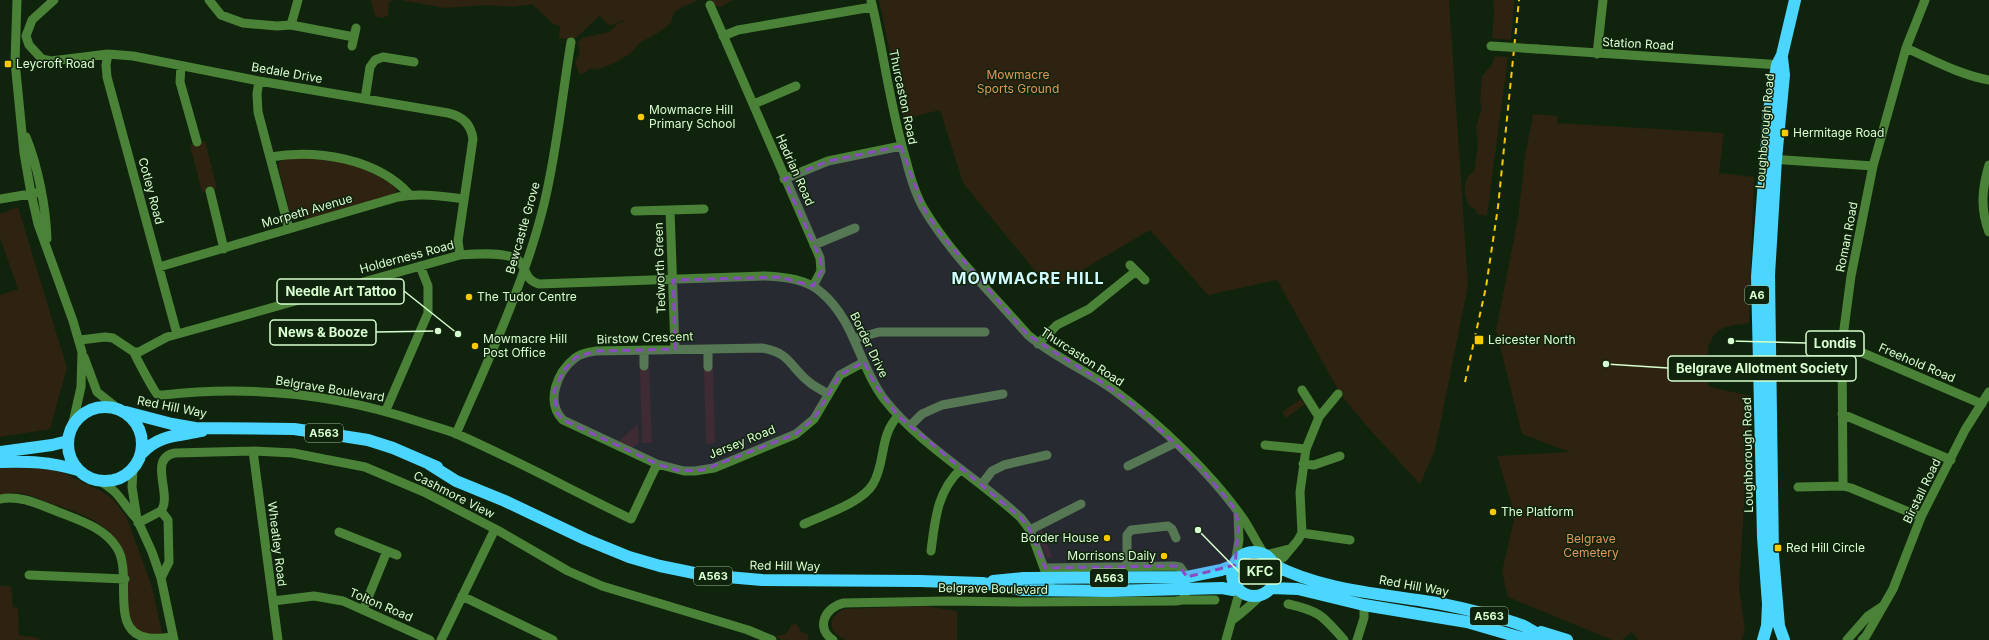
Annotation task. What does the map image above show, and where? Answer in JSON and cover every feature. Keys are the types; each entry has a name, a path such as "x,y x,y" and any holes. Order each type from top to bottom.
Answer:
{"highway":[{"name":"Loughborough Road","path":"1763,640 1767,626 1768,604 1763,537 1757,277 1781,62 1795,0"},
{"name":"Loughborough Road","path":"1771,159 1768,275 1771,479 1775,587 1780,634 1784,640"},
{"path":"0,462 31,461 53,463 78,470 88,477 99,481 114,480 127,475 133,470 142,452 143,439 140,428 134,419 121,410 105,406 94,408 78,418 72,427 68,441 70,457 78,470"},
{"name":"Red Hill Way","path":"121,410 172,424 213,429 294,429 336,434 368,440 393,448 476,483 505,501 585,539 629,557 660,566 704,575 762,580 920,580 982,583 1023,590 1049,579 1110,591 1185,588 1239,589"},
{"name":"Red Hill Way","path":"142,452 151,444 167,437 213,429"},
{"path":"0,452 52,445 68,441"},
{"path":"1251,552 1269,559 1276,577 1266,591 1251,596 1239,589 1233,577 1235,564 1245,554 1251,552"},
{"name":"Red Hill Way","path":"1269,559 1294,575 1310,580 1369,593 1427,602 1525,636"},
{"name":"Red Hill Way","path":"1185,588 1235,564"},
{"name":"Red Hill Way","path":"1266,591 1298,589 1364,605 1467,622 1548,640"},
{"path":"1525,636 1567,640"}],"street":[{"path":"17,0 14,62 23,128 24,153 36,193 38,224 47,246 80,340 82,352 97,392 121,410"},
{"name":"Bedale Drive","path":"54,0 32,20 26,36 29,45 42,59 51,61 108,54 133,56 181,66 448,113 461,117 470,127 473,140 458,241 460,255"},
{"path":"209,0 215,10 227,19 258,25 291,25 354,37"},
{"path":"291,25 298,0"},
{"path":"1597,54 1603,0"},
{"name":"Roman Road","path":"1843,486 1842,344 1851,276 1873,166 1906,48 1925,0"},
{"path":"723,36 738,30 871,4"},
{"name":"Thurcaston Road","path":"871,4 891,107 911,180 923,207 940,233 1028,335 1038,344 1096,378 1116,392 1202,468 1238,514"},
{"name":"Hadrian Road","path":"710,5 754,104 784,179 821,264 821,271 813,286"},
{"name":"Bewcastle Grove","path":"456,434 500,334 524,270 544,204 556,146 571,42"},
{"name":"Station Road","path":"1491,46 1597,54 1781,62"},
{"path":"1906,48 1945,66 1978,78 1989,80"},
{"name":"Cotley Road","path":"108,54 106,65 107,77 177,334"},
{"path":"365,99 370,67 375,60 383,57 414,62"},
{"path":"181,66 180,82 197,142"},
{"path":"259,80 257,94 258,112 289,229"},
{"path":"754,104 796,86"},
{"path":"784,179 828,161 901,146"},
{"path":"270,156 290,153 312,153 345,160 388,176 410,195"},
{"path":"1771,159 1873,166"},
{"path":"1989,165 1982,189 1984,212 1989,232"},
{"path":"210,191 224,249"},
{"path":"0,199 36,193"},
{"name":"Morpeth Avenue","path":"159,267 410,195 464,199"},
{"name":"Tedworth Green","path":"635,211 704,209"},
{"name":"Tedworth Green","path":"670,210 675,349"},
{"path":"814,245 855,228"},
{"name":"Holderness Road","path":"134,352 139,352 156,342 177,334 460,255 491,254 511,257 521,263 524,270"},
{"path":"386,410 419,338 428,313 428,286 420,266"},
{"path":"1038,344 1057,325 1089,309 1133,268 1145,280"},
{"name":"Border Drive","path":"524,270 532,282 539,284 780,277 803,282 813,286 828,298 837,308 854,338 874,384 898,416 961,469 982,484 1021,518 1030,530 1049,579"},
{"path":"854,338 879,332 985,332"},
{"name":"Belgrave Boulevard","path":"80,340 105,337 113,338 134,352 157,394 164,395 230,390 273,392 326,398 386,410 456,434 630,519 657,464"},
{"name":"Freehold Road","path":"1842,344 1982,404"},
{"path":"708,348 708,367"},
{"name":"Birstow Crescent","path":"657,464 563,420 557,413 553,405 554,391 564,371 576,357 596,351 762,348 774,350 784,355 809,382 828,394"},
{"path":"644,350 644,366"},
{"path":"72,427 81,387 82,352"},
{"name":"Jersey Road","path":"657,464 672,470 695,472 714,468 796,434 814,419 840,375 864,362"},
{"path":"1302,390 1319,417"},
{"path":"910,426 922,414 932,408 999,392"},
{"name":"Birstall Road","path":"1858,638 1885,605 1921,517 1965,430 1989,392"},
{"path":"1238,514 1244,520 1269,559 1290,549 1302,533 1300,492 1306,449 1319,417 1338,394"},
{"path":"1842,414 1951,460"},
{"path":"804,524 859,498 867,491 876,477 888,429 898,416"},
{"path":"1128,466 1175,443"},
{"path":"1265,445 1306,449"},
{"name":"Cashmore View","path":"161,511 165,500 162,465 164,458 168,454 253,451 293,453 365,467 424,492 495,529 568,571 602,586 748,630 772,640"},
{"name":"Wheatley Road","path":"253,451 278,640"},
{"path":"982,484 992,471 1004,465 1047,455"},
{"path":"1304,464 1314,465 1340,456"},
{"path":"931,551 939,502 944,488 961,469"},
{"path":"0,499 25,499 104,532 118,549 122,558 125,579 123,608 125,620 130,627 142,637 174,639 161,578 152,552 138,521 132,487 133,470"},
{"path":"99,481 117,492 126,508 138,521"},
{"path":"1798,487 1843,486 1921,517"},
{"path":"1030,530 1081,504"},
{"path":"138,521 161,511 168,520 169,562 161,578"},
{"path":"1235,564 1239,540 1238,514"},
{"path":"1127,567 1127,535 1131,530 1168,526 1172,529 1176,538"},
{"path":"441,640 495,529"},
{"path":"339,532 397,555"},
{"path":"1302,533 1350,540"},
{"path":"363,610 387,551"},
{"name":"Belgrave Boulevard","path":"833,640 826,632 825,615 836,605 844,603 1185,588 1180,567 1127,567 1049,579"},
{"path":"29,575 125,579"},
{"path":"1185,588 1215,600"},
{"path":"1226,640 1239,589"},
{"path":"1232,620 1259,599 1266,591"},
{"name":"Tolton Road","path":"272,601 314,596 343,601 430,640"},
{"path":"462,596 553,640"},
{"path":"1288,604 1306,608 1323,616 1344,640"},
{"path":"1356,640 1364,618 1364,605"},
{"name":"Birstall Road","path":"1858,638 1868,616 1876,609 1885,605"}],"highlighted area":[{"path":"901,146 923,207 940,233 1028,335 1096,378 1135,406 1201,468 1233,506 1239,523 1235,565 1187,577 1180,567 1174,566 1045,568 1030,530 1021,518 898,416 874,383 864,362 840,375 814,419 796,434 703,470 679,471 657,464 563,420 557,413 554,391 563,371 576,357 596,351 675,349 673,280 780,277 813,286 821,271 820,258 784,179 828,161"}],"green space":[{"path":"371,0 393,0 389,3 388,16 381,18 375,16"},
{"path":"400,0 698,0 676,11 673,14 670,24 655,35 637,45 631,53 623,58 598,70 591,68 585,73 579,74 575,63 580,53 578,43 582,38 609,32 618,23 623,22 625,19 610,26 599,16 574,40 559,38 560,26 553,24 532,4 513,7 487,5 445,8"},
{"path":"712,0 733,0 720,7 715,6"},
{"name":"Mowmacre Sports Ground","path":"879,0 1449,0 1468,285 1435,450 1420,484 1370,430 1341,395 1277,280 1208,295 1150,230 1050,289 963,183 940,110 904,119"},
{"path":"1493,0 1514,0 1511,40 1492,38 1494,12"},
{"path":"1495,56 1508,57 1487,216 1477,214 1475,209 1469,206 1465,192 1465,183 1467,178 1474,171 1478,145 1476,127 1482,107 1480,101 1482,76 1491,66"},
{"name":"Belgrave Cemetery","path":"1533,114 1558,116 1557,123 1724,133 1719,173 1754,177 1749,323 1721,329 1713,336 1711,342 1708,344 1708,385 1710,387 1751,396 1739,586 1745,631 1741,640 1638,640 1632,632 1622,640 1612,640 1508,597 1502,572 1515,515 1497,456 1570,452 1522,434 1496,330 1518,218 1525,156"},
{"path":"205,141 217,188 202,192 190,145"},
{"path":"287,157 337,160 372,172 395,187 396,192 394,194 307,219 289,209 278,165"},
{"path":"18,207 67,368 50,429 0,437 0,295 18,289 0,238 0,214"},
{"path":"649,367 652,443 642,443 640,368"},
{"path":"704,368 713,368 715,443 706,444"},
{"path":"1301,399 1305,404 1286,418 1282,412"},
{"path":"638,424 639,443 631,448 618,442"},
{"path":"0,467 55,469 101,491 113,499 126,516 152,587 162,633 144,633 136,628 131,622 127,604 128,575 126,561 113,535 105,528 87,517 36,497 19,493 0,495"},
{"path":"1041,529 1052,557 1047,558 1038,536"},
{"path":"0,586 11,586 13,607 18,608 19,635 39,638 39,640 0,640"},
{"path":"925,606 957,611 957,640 846,640 836,634 832,628 833,617 843,609"},
{"path":"797,624 801,632 808,635 808,640 782,640 774,636 785,634 791,625"}],"railway":[{"path":"1465,382 1486,287 1498,207 1519,0"}],"place":[{"name":"Leycroft Road","path":"8,64"},
{"name":"Mowmacre Hill Primary School","path":"641,117"},
{"name":"Hermitage Road","path":"1785,133"},
{"name":"The Tudor Centre","path":"469,297"},
{"name":"News & Booze","path":"438,331"},
{"name":"Needle Art Tattoo","path":"458,334"},
{"name":"Leicester North","path":"1479,340"},
{"name":"Londis","path":"1731,341"},
{"name":"Mowmacre Hill Post Office","path":"475,346"},
{"name":"Belgrave Allotment Society","path":"1606,364"},
{"name":"The Platform","path":"1493,512"},
{"name":"KFC","path":"1198,530"},
{"name":"Border House","path":"1107,538"},
{"name":"Red Hill Circle","path":"1778,548"},
{"name":"Morrisons Daily","path":"1164,556"}],"district":[{"name":"MOWMACRE HILL","path":"1028,278"}]}
